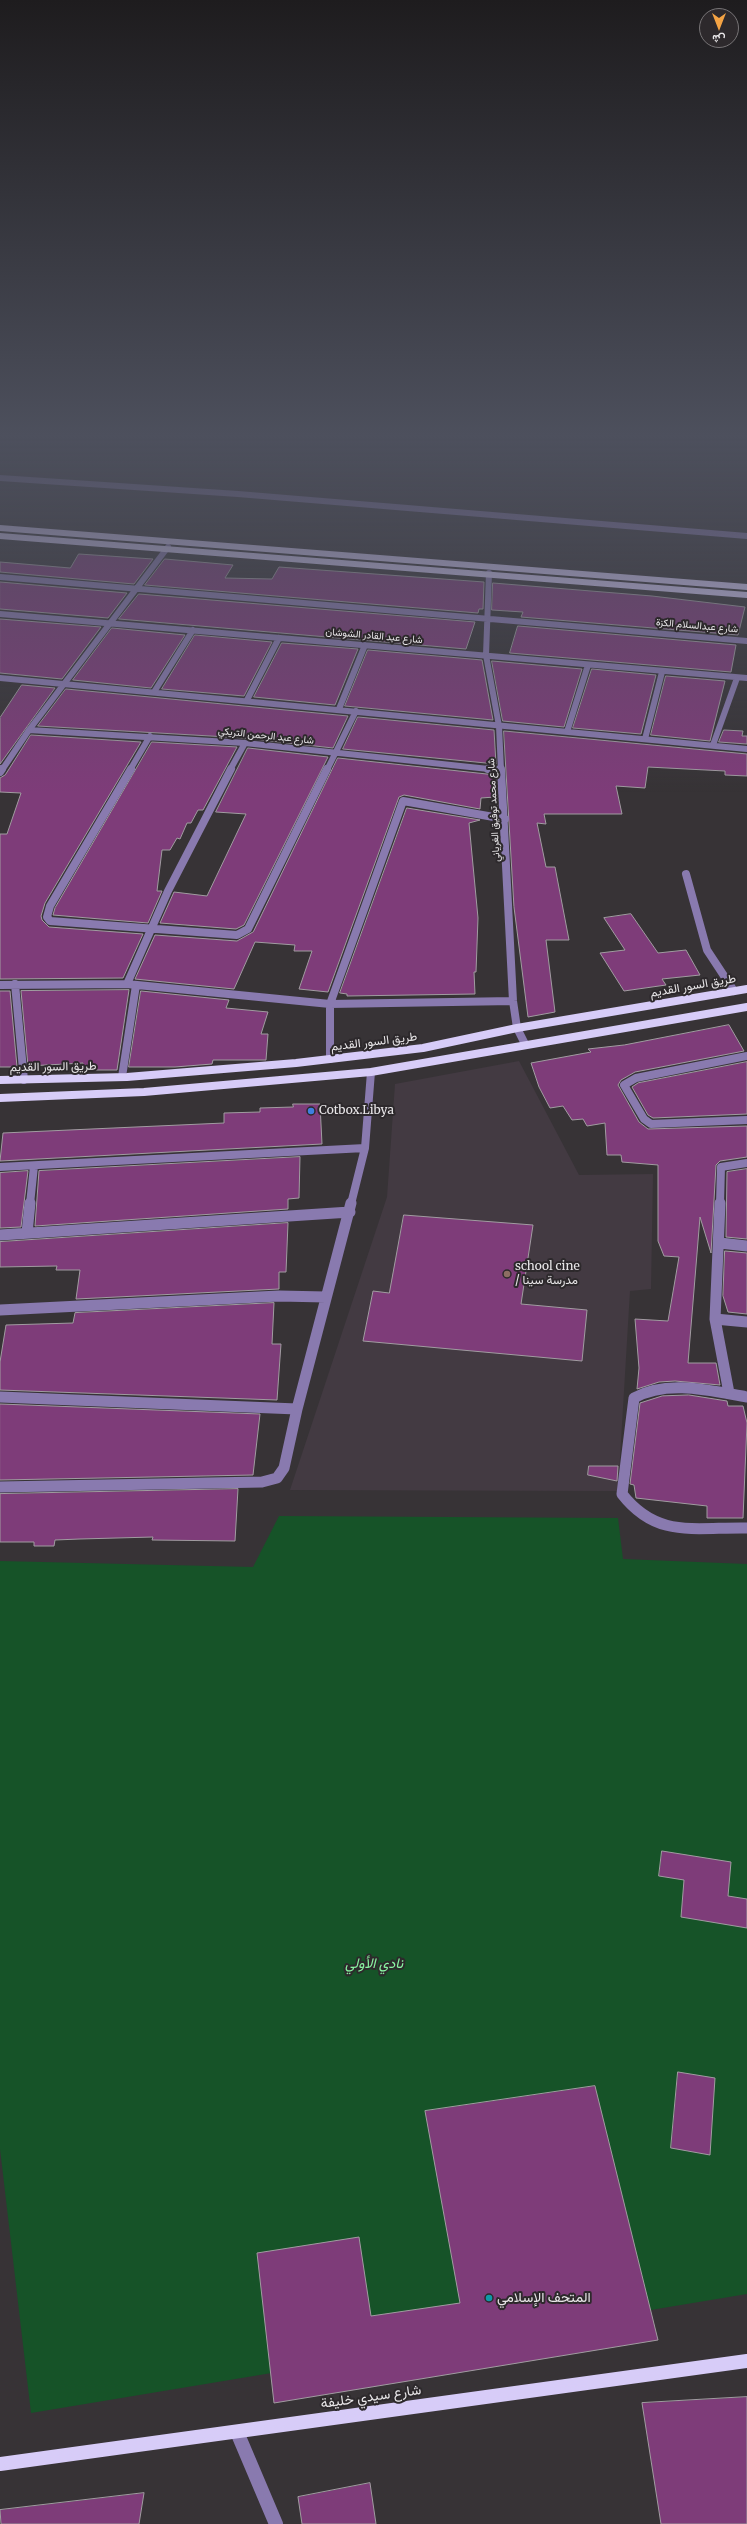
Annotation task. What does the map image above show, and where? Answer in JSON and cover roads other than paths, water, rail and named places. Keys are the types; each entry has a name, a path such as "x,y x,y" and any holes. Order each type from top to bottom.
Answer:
{"main road":[{"path":"280,557 747,595"},
{"path":"372,564 376,557"},
{"path":"386,557 747,586"},
{"name":"طريق السور القديم","path":"0,1080 122,1077 330,1059 423,1048 517,1028 747,988"},
{"path":"0,1098 144,1092 371,1072 525,1044 627,1029 747,1007"},
{"name":"شارع سيدي خليفة","path":"0,2464 747,2361"}],"street":[{"path":"0,772 29,730 161,557"},
{"name":"شارع محمد توفيق الغرياني","path":"489,574 486,655 499,726 505,819 513,1001 517,1028 525,1044"},
{"name":"شارع عبدالسلام الكزة","path":"0,577 747,641"},
{"name":"شارع عبد القادر الشوشان","path":"0,614 486,655 662,672 747,678"},
{"path":"154,692 193,630"},
{"path":"247,700 279,638"},
{"path":"339,709 365,645"},
{"path":"567,732 588,665"},
{"path":"645,739 662,672"},
{"path":"0,678 247,700 499,726 747,748"},
{"path":"712,745 737,678"},
{"path":"150,736 50,906 48,917 50,921 149,930 237,935 248,929 356,711"},
{"name":"شارع عبد الرحمن التريكي","path":"29,730 150,736 245,743 501,770"},
{"path":"122,1077 132,984 149,930 200,822 245,743"},
{"path":"330,1059 330,1004 403,801 505,819"},
{"path":"686,874 707,950 734,991"},
{"path":"15,984 24,1080"},
{"path":"0,985 132,984 330,1004 513,1001"},
{"path":"747,1056 636,1078 624,1085 644,1119 651,1124 747,1120"},
{"path":"0,1487 262,1482 277,1478 284,1468 297,1409 350,1212 365,1148 371,1072"},
{"path":"0,1167 365,1148"},
{"path":"729,1393 715,1319 720,1243 721,1166 744,1164"},
{"path":"27,1233 34,1166"},
{"path":"0,1235 350,1212"},
{"path":"720,1243 747,1246"},
{"path":"0,1310 279,1296 326,1297"},
{"path":"715,1319 747,1322"},
{"path":"747,1397 729,1393 674,1389 654,1390 640,1393 634,1398 622,1494 636,1512 657,1525 666,1527 747,1528"},
{"path":"0,1397 297,1409"},
{"path":"237,2432 276,2524"}],"place":[{"name":"Cotbox.Libya","path":"311,1111"},
{"name":"school cine / مدرسة سينا","path":"507,1274"},
{"name":"المتحف الإسلامي","path":"489,2298"}],"park label":[{"name":"نادي الأولي","path":"374,1964"}]}
